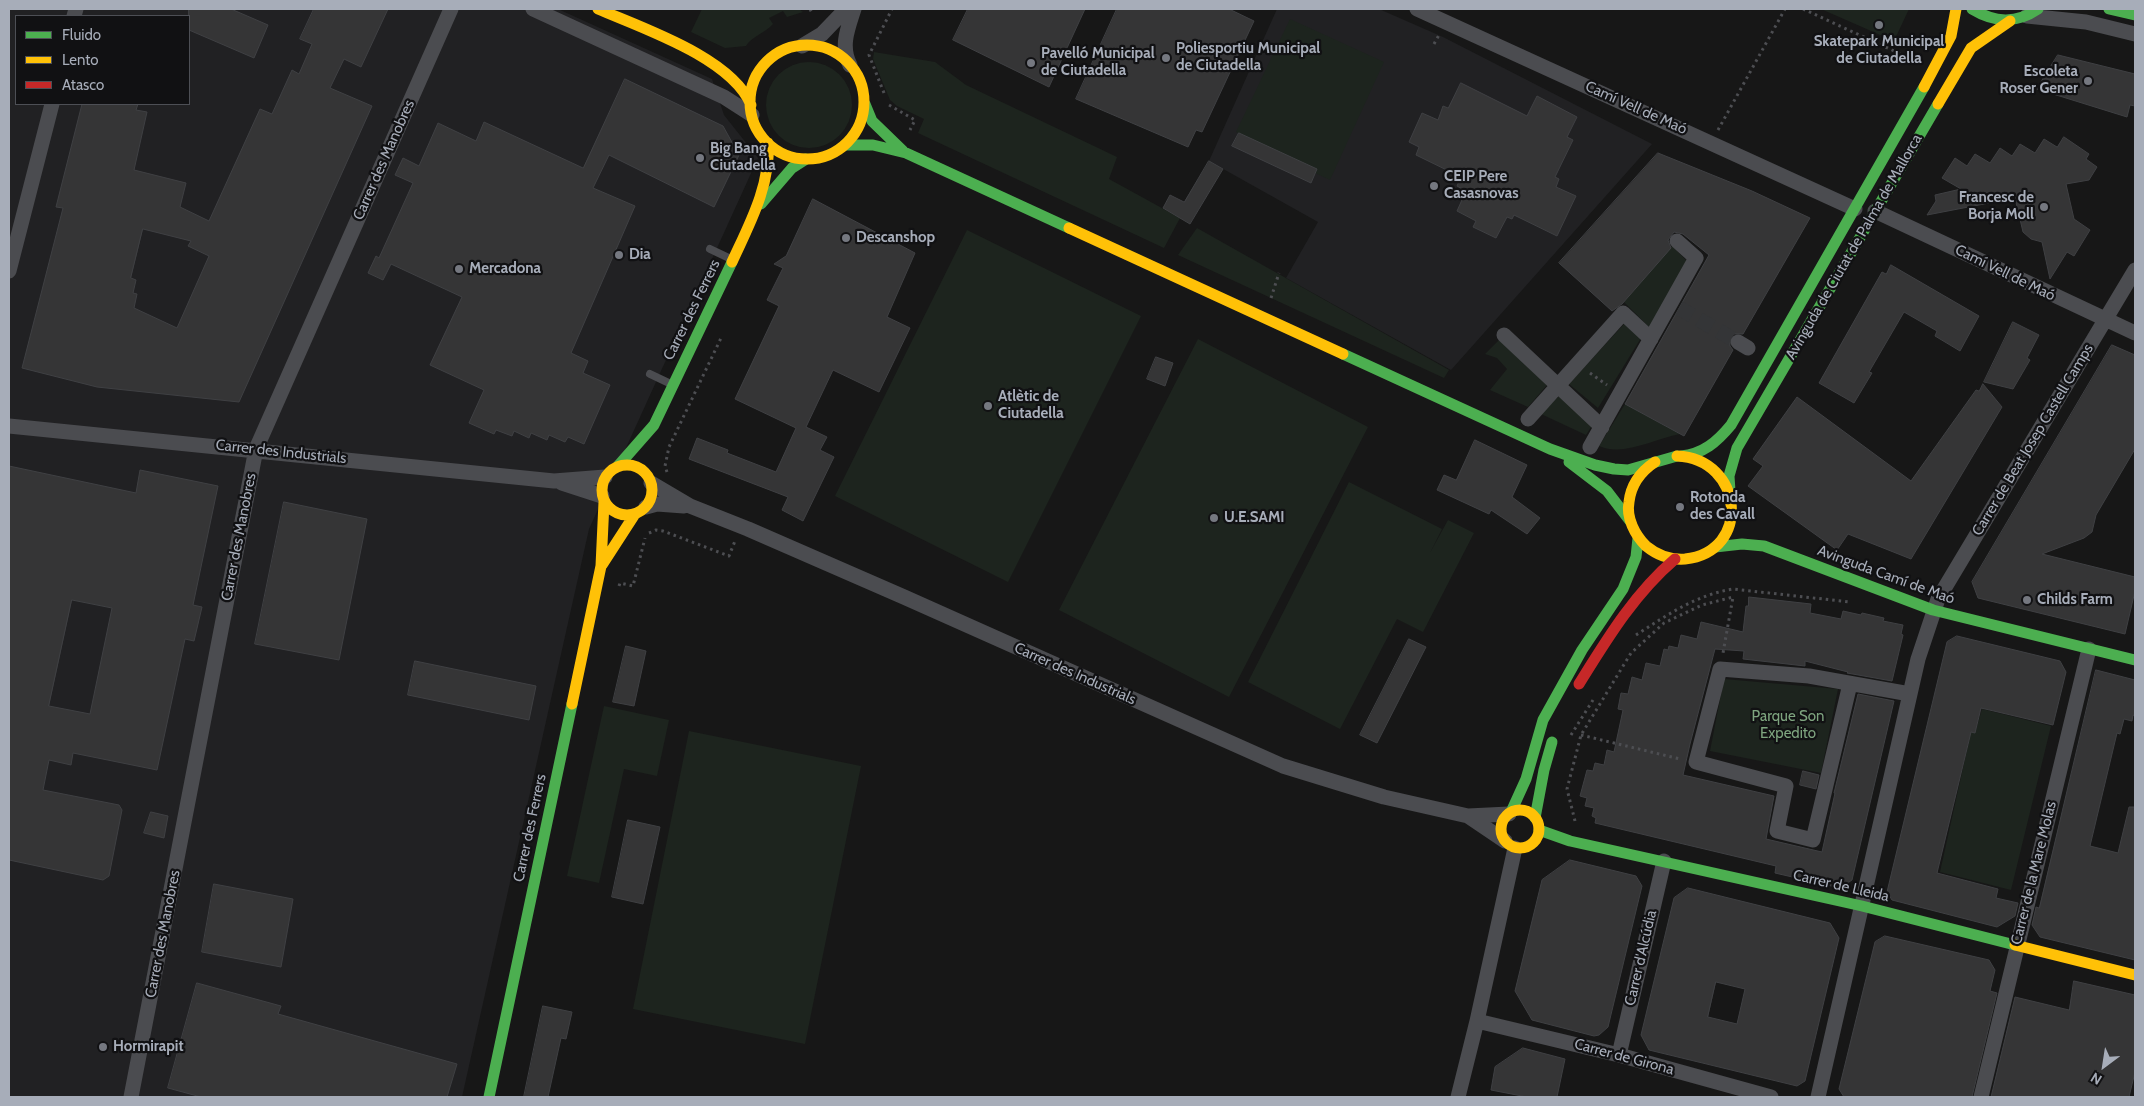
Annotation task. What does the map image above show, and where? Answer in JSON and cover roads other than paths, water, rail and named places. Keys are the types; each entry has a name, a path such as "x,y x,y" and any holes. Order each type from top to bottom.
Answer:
{"street":[{"name":"Carrer des Manobres","path":"131,1097 256,449 451,9"},
{"path":"533,9 751,110"},
{"path":"598,9 698,55 720,68 745,91 758,130 768,143 786,155 806,159 820,158 834,153 846,145 859,126 864,104"},
{"path":"750,68 765,64 786,50 802,46 822,34 846,9"},
{"path":"854,9 846,32 844,47 846,58 861,83 864,104 872,121 903,150"},
{"name":"Camí Vell de Maó","path":"1418,9 1855,209"},
{"name":"Avinguda de Ciutat de Palma de Mallorca","path":"1679,456 1692,455 1712,446 1731,425 1945,49 1956,9"},
{"path":"1972,9 1988,18 2010,21 2032,12 2086,22 2135,34"},
{"path":"2109,9 2135,15"},
{"name":"Avinguda de Ciutat de Palma de Mallorca","path":"1730,491 1729,476 1737,448 1971,48 2010,21"},
{"path":"802,46 824,48 838,54 850,65"},
{"path":"698,55 735,65"},
{"path":"751,110 754,83 765,64"},
{"path":"9,271 52,105"},
{"name":"Carrer des Ferrers","path":"618,466 654,425 757,209 769,157 768,143"},
{"path":"846,145 873,145 903,150 1550,449 1578,459 1622,470 1638,468 1679,456 1692,457 1710,466 1724,480 1730,491 1732,511 1728,530 1715,547 1696,557 1675,559 1654,553 1638,538 1630,521 1607,491 1550,449"},
{"name":"Carrer des Ferrers","path":"757,209 792,168 806,159"},
{"name":"Camí Vell de Maó","path":"1875,211 2135,333"},
{"path":"1590,447 1651,339 1675,305 1696,258 1677,240"},
{"name":"Carrer de Beat Josep Castell Camps","path":"1818,1097 1918,659 1933,610 2135,270"},
{"path":"1528,419 1623,313 1651,339"},
{"path":"1504,335 1602,427"},
{"name":"Carrer des Ferrers","path":"652,442 654,425"},
{"name":"Carrer des Industrials","path":"9,426 256,449 554,481 605,477"},
{"path":"650,460 652,494 640,511 626,516 618,514 610,509 603,499 602,485 605,477 618,466 636,466 650,480"},
{"path":"1630,521 1628,507 1632,487 1644,470 1655,462"},
{"name":"Carrer des Industrials","path":"650,480 690,506 741,526 1283,766 1384,797 1468,816 1510,813"},
{"name":"Carrer des Industrials","path":"554,481 603,499"},
{"name":"Carrer des Ferrers","path":"489,1097 601,566 603,499"},
{"name":"Carrer des Industrials","path":"640,511 657,504 690,506"},
{"name":"Carrer des Ferrers","path":"601,566 640,511"},
{"path":"1458,1097 1477,1021 1510,844 1501,828 1502,822 1510,813 1526,779 1543,720 1582,650 1623,589 1636,557 1638,538"},
{"name":"Avinguda Camí de Maó","path":"1715,547 1742,544 1764,546 1933,610 2135,660"},
{"path":"1574,693 1636,597 1659,572 1675,559"},
{"name":"Carrer de la Mare Molas","path":"1981,1097 2016,945 2089,649"},
{"path":"1850,684 1813,840 1777,831 1786,786 1696,762 1720,669 1809,676 1910,694"},
{"path":"1510,844 1528,846 1534,842 1539,830 1535,818 1544,770 1557,727"},
{"path":"1510,813 1524,811 1535,818"},
{"name":"Carrer des Industrials","path":"1468,816 1510,844"},
{"name":"Carrer de Lleida","path":"1539,830 1570,841 1862,906 2135,975"},
{"name":"Carrer d'Alcúdia","path":"1619,1055 1664,861"},
{"name":"Carrer de Girona","path":"1477,1021 1619,1055 1771,1097"}],"lane":[{"path":"710,249 733,259"},
{"path":"650,374 673,385"}],"tunnel":[{"path":"1679,308 1738,342"}],"place":[{"name":"Skatepark Municipal de Ciutadella","path":"1879,25"},
{"name":"Poliesportiu Municipal de Ciutadella","path":"1166,58"},
{"name":"Pavelló Municipal de Ciutadella","path":"1031,63"},
{"name":"Escoleta Roser Gener","path":"2088,81"},
{"name":"Big Bang Ciutadella","path":"700,158"},
{"name":"CEIP Pere Casasnovas","path":"1434,186"},
{"name":"Francesc de Borja Moll","path":"2044,207"},
{"name":"Descanshop","path":"846,238"},
{"name":"Dia","path":"619,255"},
{"name":"Mercadona","path":"459,269"},
{"name":"Atlètic de Ciutadella","path":"988,406"},
{"name":"Rotonda des Cavall","path":"1680,507"},
{"name":"U.E.SAMI","path":"1214,518"},
{"name":"Childs Farm","path":"2027,600"},
{"name":"Hormirapit","path":"103,1047"}],"park label":[{"name":"Parque Son Expedito","path":"1788,726"}]}
